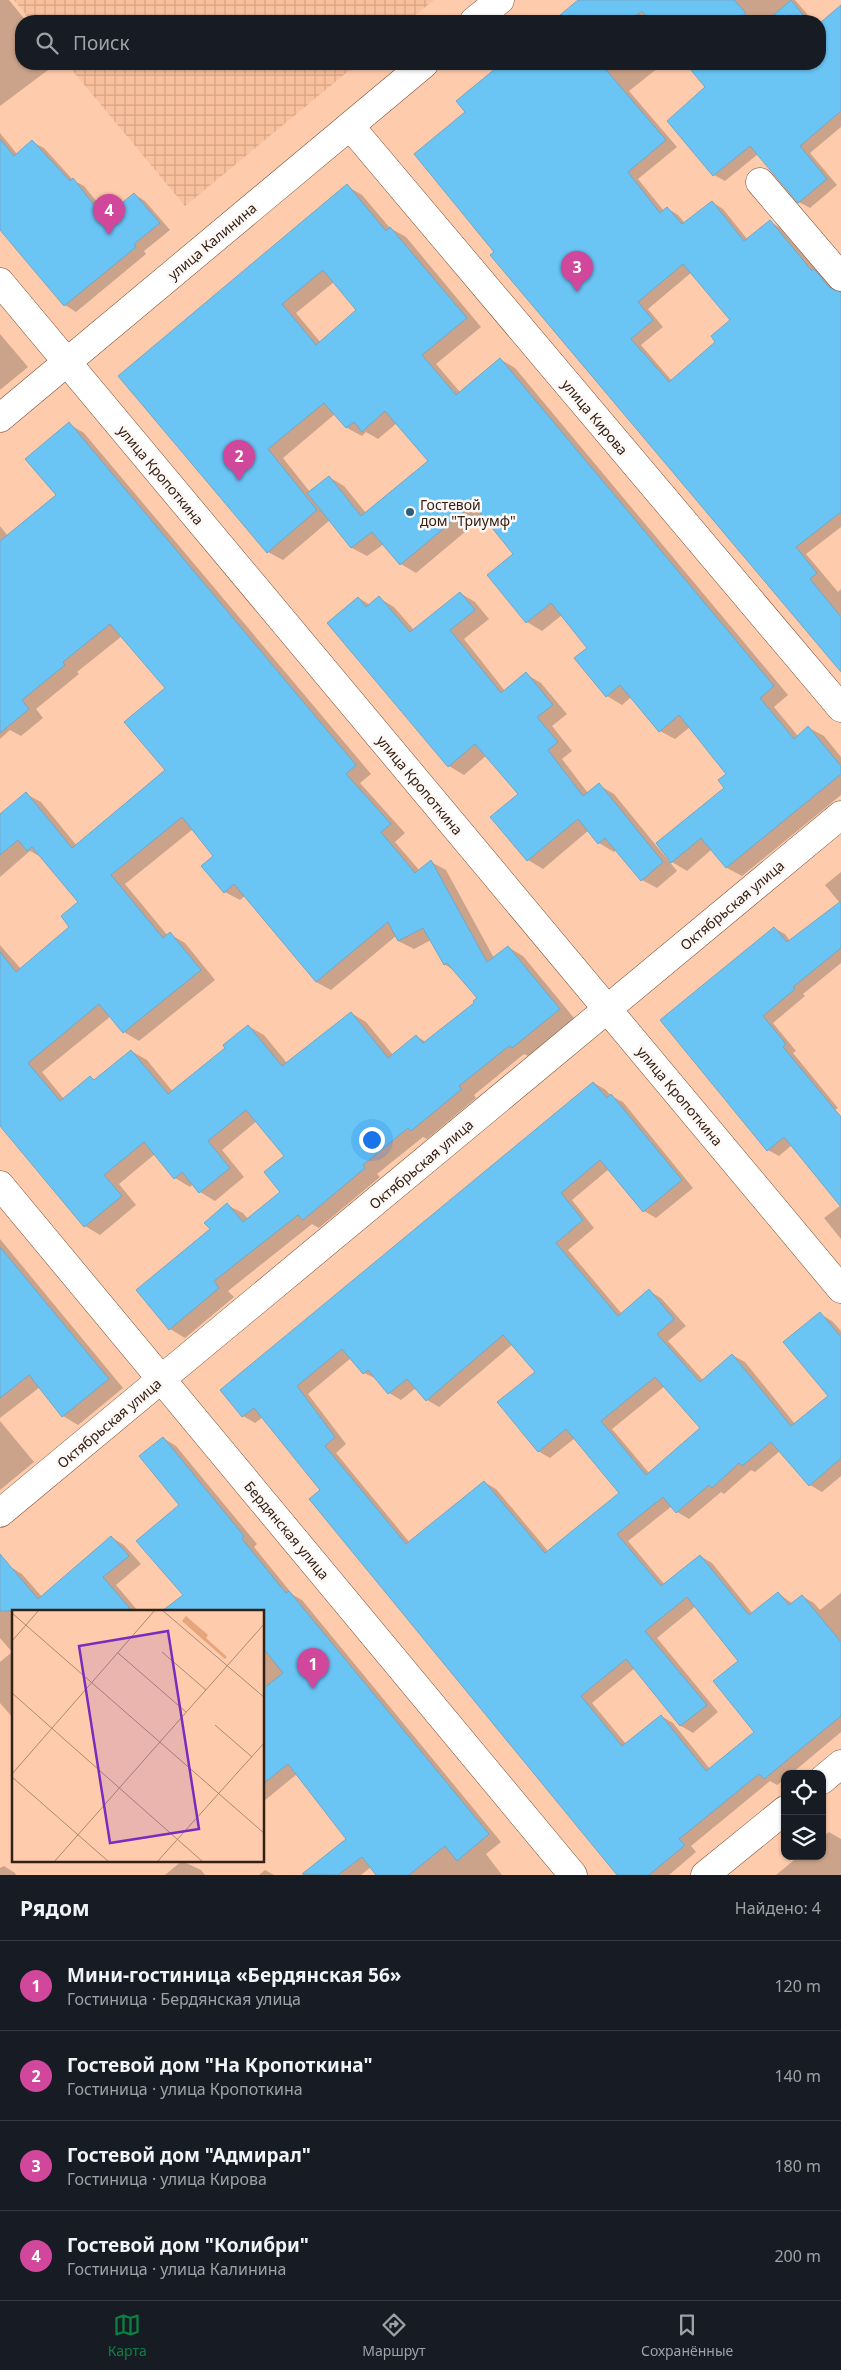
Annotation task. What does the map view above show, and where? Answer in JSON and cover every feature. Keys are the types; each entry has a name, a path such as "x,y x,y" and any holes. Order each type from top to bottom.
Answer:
{"street":[{"path":"481,15 500,0"},
{"name":"улица Калинина","path":"0,418 417,70"},
{"name":"улица Кирова","path":"350,126 841,708"},
{"path":"760,182 841,278"},
{"name":"улица Кропоткина","path":"0,282 841,1289"},
{"name":"Октябрьская улица","path":"0,1513 841,815"},
{"name":"Бердянская улица","path":"0,1185 573,1875"},
{"path":"826,1777 841,1764"},
{"path":"705,1875 781,1813"}],"shaded area":[{"path":"14,0 434,0 415,15 26,15"},
{"path":"72,70 350,70 185,206"}],"building":[{"path":"578,0 734,0 746,13 744,15 645,15 642,11 637,15 560,15"},
{"path":"791,0 803,15 774,15"},
{"path":"841,5 841,111 800,146 827,179 798,203 750,146 713,176 667,121 705,87 691,70 826,70 826,18"},
{"path":"494,70 606,70 666,140 628,172 660,213 667,207 682,224 712,201 744,241 770,220 812,271 814,269 829,287 841,292 841,512 796,547 817,573 810,579 841,617 841,672 490,255 494,252 414,154 465,112 456,101","holes":["683,264 730,320 711,336 715,342 669,382 631,339 653,320 638,302"]},
{"path":"0,139 14,156 32,140 70,181 73,178 93,204 99,199 111,212 134,193 160,223 134,244 136,247 64,306 0,230"},
{"path":"347,184 386,231 390,227 467,318 422,355 456,395 500,358 774,686 760,698 794,739 808,726 841,766 841,774 726,868 701,838 671,863 656,843 724,788 718,780 726,774 679,715 659,732 620,685 606,697 574,658 587,648 551,603 526,623 487,575 513,554 473,504 400,565 372,532 351,548 307,493 329,476 361,516 428,461 385,411 362,432 354,422 346,428 324,403 268,449 317,510 267,553 118,376","holes":["323,270 356,310 316,345 282,304"]},
{"path":"69,422 356,765 346,774 391,824 381,832 415,873 431,860 487,962 508,946 560,1009 512,1048 509,1046 459,1086 462,1089 411,1131 408,1128 363,1165 365,1168 303,1220 298,1215 214,1281 219,1288 169,1330 136,1290 210,1229 204,1223 227,1203 243,1222 280,1192 264,1172 284,1156 246,1110 208,1141 230,1168 199,1193 182,1172 174,1179 144,1142 104,1175 122,1196 84,1227 0,1126 0,952 16,972 69,927 61,916 78,902 32,847 27,851 18,840 0,855 0,814 26,792 72,848 165,770 124,722 165,688 110,624 63,662 65,665 22,700 29,709 0,733 0,541 56,495 25,459","holes":["182,817 213,856 201,866 224,893 234,884 316,982 388,922 398,941 423,928 444,965 447,963 477,998 473,1001 474,1003 423,1043 416,1035 388,1058 351,1012 282,1066 248,1025 223,1045 225,1048 168,1094 131,1050 94,1080 90,1076 60,1101 28,1063 99,1004 123,1033 201,970 170,932 163,938 111,875"]},
{"path":"460,592 475,610 450,630 501,693 526,672 553,705 537,717 558,742 548,750 583,796 599,783 663,862 641,881 605,838 598,844 578,819 527,861 490,817 518,794 475,744 448,767 327,623 358,597 366,607 379,596 410,632"},
{"path":"841,901 841,948 793,987 795,989 763,1016 786,1044 783,1047 841,1117 841,1207 784,1137 767,1151 660,1020 774,927 787,942"},
{"path":"593,1082 607,1098 611,1094 682,1180 643,1212 600,1160 561,1193 583,1220 556,1243 618,1316 649,1289 674,1319 657,1334 700,1382 732,1354 791,1426 828,1396 783,1342 820,1312 841,1337 841,1458 809,1486 771,1442 742,1466 739,1463 712,1488 709,1485 676,1513 663,1497 617,1534 661,1586 700,1555 749,1615 778,1592 789,1605 802,1595 841,1642 841,1716 764,1779 759,1774 679,1839 685,1845 649,1875 617,1875 309,1499 320,1490 254,1408 242,1417 220,1390","holes":["503,1335 535,1372 497,1402 538,1452 566,1429 619,1493 545,1553 484,1481 406,1544 325,1446 335,1437 297,1386 342,1349 363,1374 368,1370 388,1394 407,1379 426,1401","655,1377 700,1428 646,1475 601,1421","687,1597 738,1661 713,1681 754,1732 706,1771 661,1715 622,1746 581,1696 626,1659 680,1726 707,1705 645,1631"]},
{"path":"0,1247 109,1379 62,1417 29,1375 0,1398"},
{"path":"163,1437 244,1536 242,1539 286,1593 289,1591 489,1834 457,1861 445,1846 409,1875 376,1875 362,1857 338,1875 302,1874 346,1839 288,1764 265,1782 265,1687 283,1673 265,1650 265,1610 163,1610 183,1595 136,1541 179,1505 139,1456"},
{"path":"111,1536 129,1556 103,1577 131,1610 0,1611 0,1554 38,1599"}],"place":[{"name":"Гостевой дом \"Колибри\"","path":"109,235"},
{"name":"Гостевой дом \"Адмирал\"","path":"577,292"},
{"name":"Гостевой дом \"На Кропоткина\"","path":"239,481"},
{"name":"Гостевой дом \"Триумф\"","path":"410,512"},
{"name":"Мини-гостиница «Бердянская 56»","path":"313,1689"}]}
